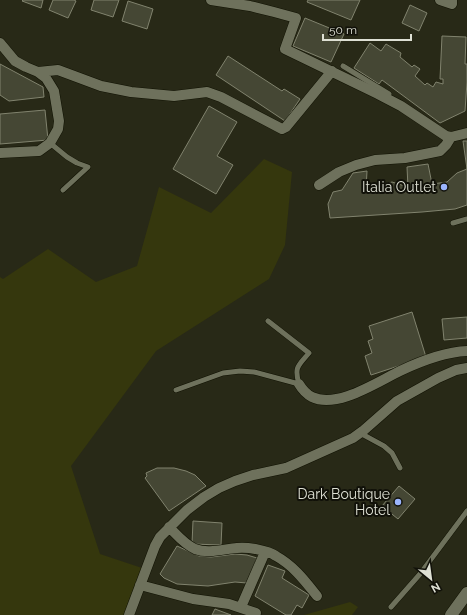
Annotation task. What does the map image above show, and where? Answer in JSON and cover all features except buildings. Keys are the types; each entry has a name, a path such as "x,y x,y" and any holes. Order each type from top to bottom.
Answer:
{"street":[{"path":"211,0 250,6 296,18 285,49 361,85 401,106 446,136 451,137 467,132"},
{"path":"440,0 452,4 452,0"},
{"path":"0,43 15,61 26,68 38,72 46,78 54,91 59,121 58,130 50,143 39,150 0,153"},
{"path":"38,72 58,70 101,86 131,92 174,96 207,92 221,97 282,129 286,127 332,71"},
{"path":"319,185 338,172 356,164 375,160 405,158 440,151 451,137"},
{"path":"299,384 303,391 312,397 324,400 338,399 424,361 444,354 467,351"},
{"path":"129,615 155,546 160,537 187,510 220,488 235,481 253,475 286,468 353,438 397,401 438,378 456,370 467,368"},
{"path":"169,527 187,545 196,550 208,551 239,548 275,555 293,567 317,596"},
{"path":"241,607 265,552"},
{"path":"140,585 193,599 229,604 256,613"},
{"path":"451,615 467,593"}],"lane":[{"path":"343,66 392,96 401,106"},
{"path":"50,143 67,157 88,167 63,190"},
{"path":"453,223 467,219"},
{"path":"268,321 308,353 297,367 296,375 299,384"},
{"path":"176,390 223,373 240,371 254,372 299,384"},
{"path":"360,433 384,446 392,453 400,468"},
{"path":"392,607 420,574 467,511"}],"shaded area":[{"path":"264,159 292,172 285,245 269,279 156,351 71,466 100,554 142,568 129,615 0,615 0,277 3,279 48,249 96,282 137,266 159,187 211,213"},
{"path":"350,602 358,607 352,615 304,615"}],"place":[{"name":"Italia Outlet","path":"444,187"},
{"name":"Dark Boutique Hotel","path":"398,502"}]}
